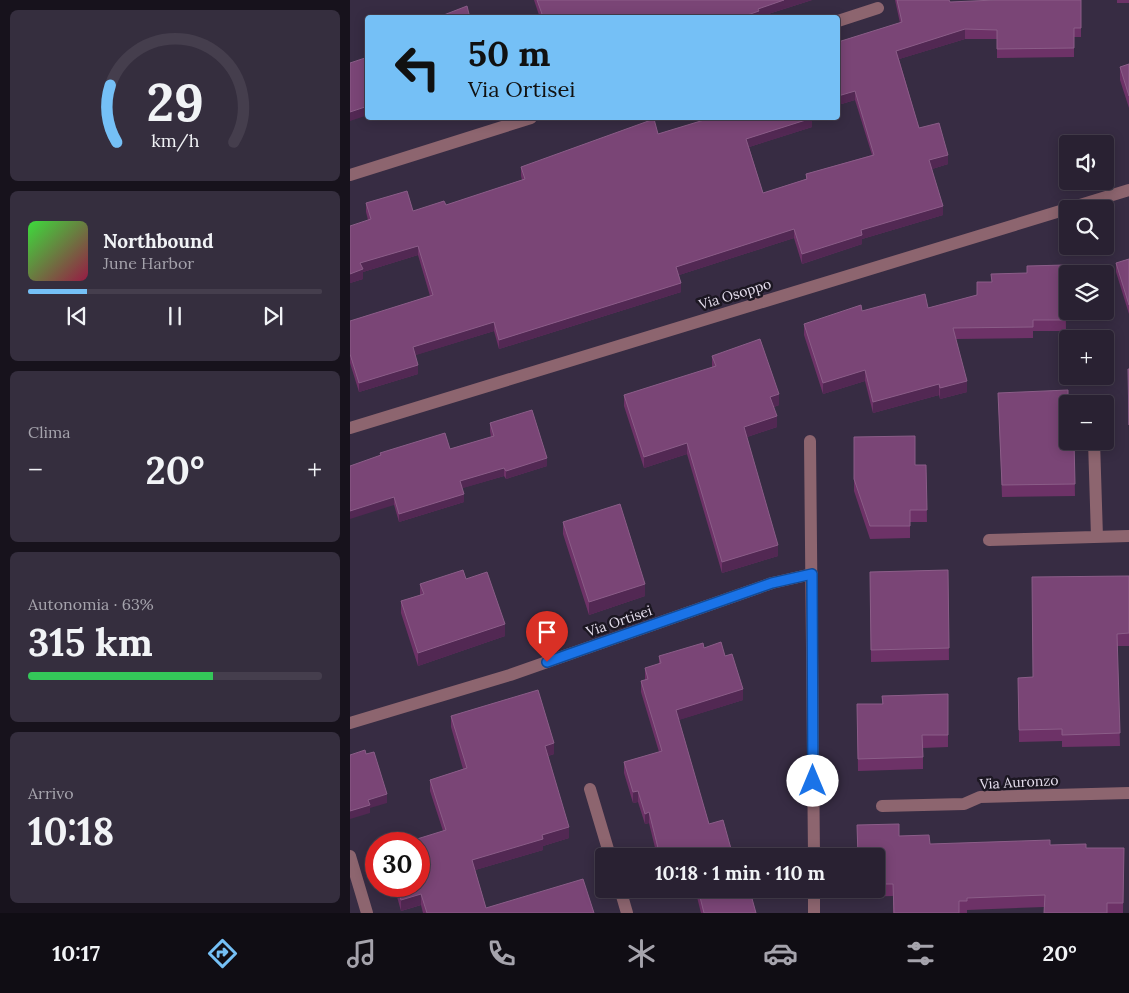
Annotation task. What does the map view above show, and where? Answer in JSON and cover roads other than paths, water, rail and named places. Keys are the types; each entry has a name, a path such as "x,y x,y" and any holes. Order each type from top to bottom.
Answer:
{"street":[{"path":"840,20 878,8"},
{"path":"350,175 525,120"},
{"name":"Via Osoppo","path":"350,428 1129,190"},
{"path":"810,441 814,848"},
{"path":"1094,450 1097,537"},
{"path":"989,540 1129,536"},
{"name":"Via Ortisei","path":"350,723 510,675 772,583 812,574"},
{"path":"590,789 608,848"},
{"name":"Via Auronzo","path":"882,806 964,804 980,797 1129,793"},
{"path":"350,856 367,913"},
{"path":"623,898 627,913"},
{"path":"814,898 814,913"}]}
